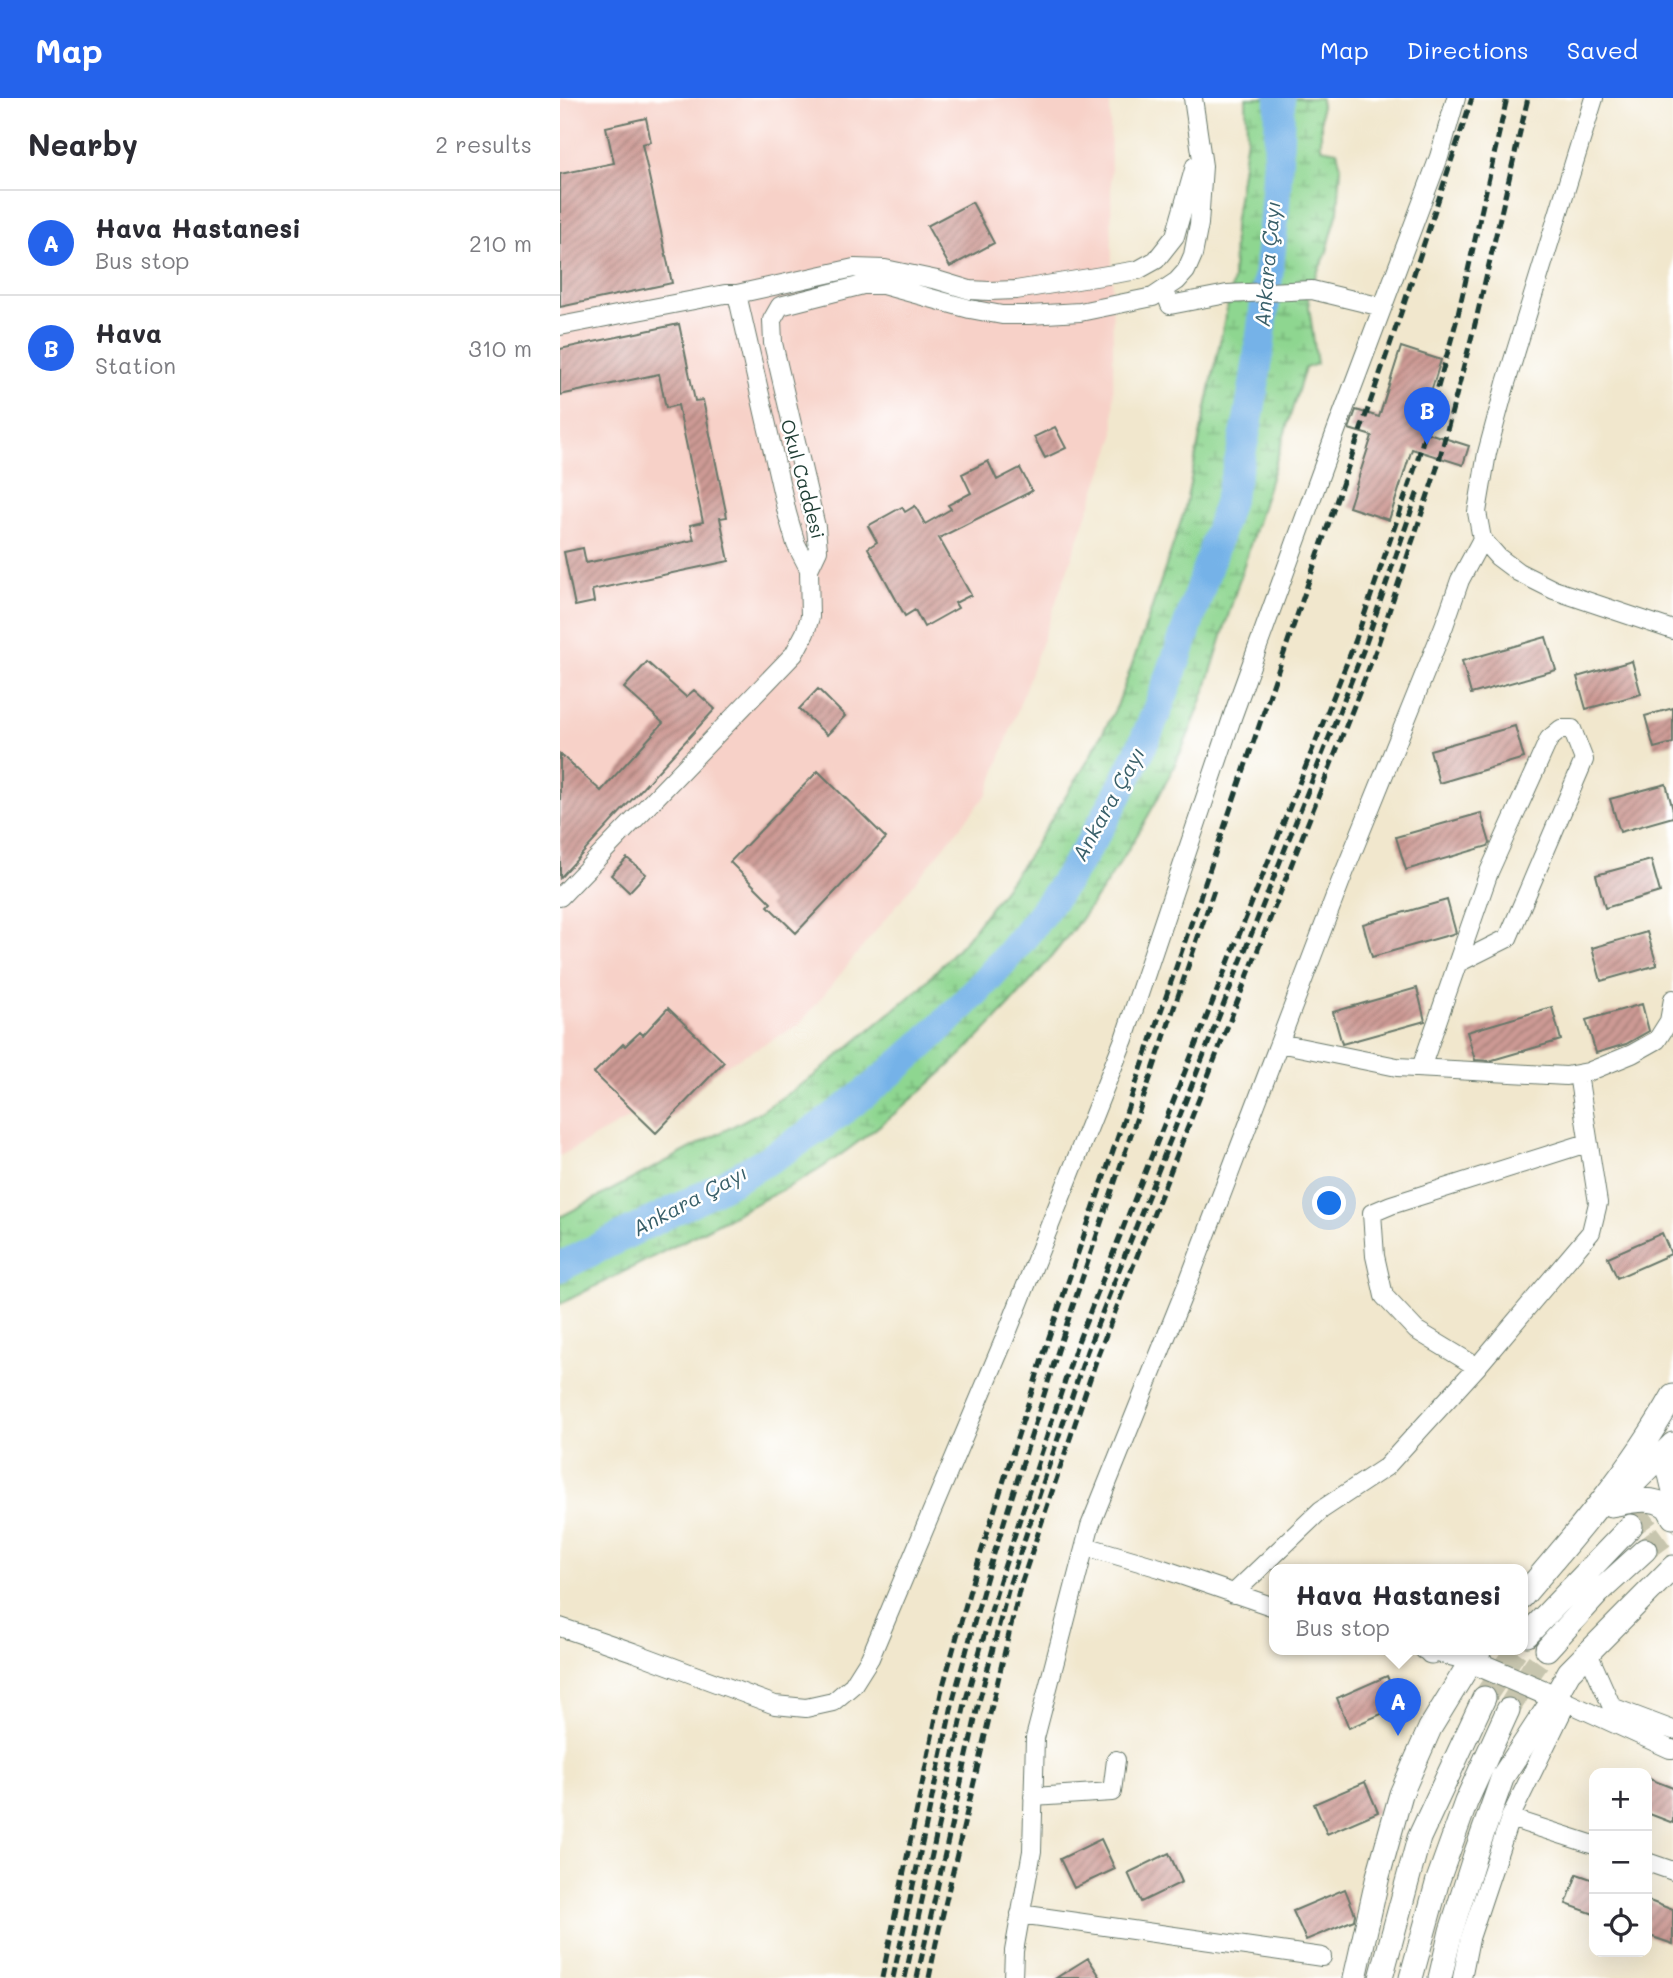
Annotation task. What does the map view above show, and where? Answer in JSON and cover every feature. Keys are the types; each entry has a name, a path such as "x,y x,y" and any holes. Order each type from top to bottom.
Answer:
{"main road":[{"path":"1528,1590 1626,1471 1673,1396"},
{"path":"1590,1517 1611,1505 1673,1444"},
{"path":"1673,1450 1670,1470 1673,1487"},
{"path":"1611,1505 1653,1501 1667,1507 1673,1517"},
{"path":"1528,1634 1631,1526"},
{"path":"1547,1649 1599,1592 1645,1550"},
{"path":"1440,1978 1451,1931 1503,1776 1561,1699 1569,1672 1673,1567"},
{"path":"1355,1978 1378,1875 1401,1794 1430,1728 1475,1656 1561,1699"},
{"path":"1381,1978 1419,1838 1484,1698"},
{"path":"1411,1978 1438,1880 1466,1802 1508,1710"}],"street":[{"name":"Okul Caddesi","path":"809,569 818,550 816,527 773,343 772,320 780,306 863,285 883,285 1002,315 1093,309 1145,300 1165,291 1186,271 1193,255 1199,224 1203,166 1193,98"},
{"path":"560,1627 775,1706 806,1708 833,1702 853,1685 870,1658 1007,1333 1124,1039 1233,715 1439,157 1456,98"},
{"path":"1594,98 1506,383 1487,453 1477,512 1482,539 1498,557 1518,572 1554,590 1673,629"},
{"name":"Okul Caddesi","path":"809,569 796,544 787,513 737,294 854,268 885,269 970,290 1016,290 1138,270 1156,260 1175,236 1195,163 1199,131"},
{"name":"Okul Caddesi","path":"1093,309 1083,307 1079,302 1079,290 1083,284 1104,276"},
{"path":"1053,284 1067,290 1071,298 1067,309 1054,313"},
{"path":"1165,291 1170,305 1227,294 1312,290 1382,307"},
{"path":"560,326 737,294"},
{"path":"1013,1978 1014,1951 1032,1852 1035,1738 1090,1526 1189,1280 1340,883 1460,580 1482,539"},
{"path":"560,897 794,654 810,617 809,569"},
{"path":"1421,1069 1489,872 1549,739 1561,729 1572,729 1584,760 1508,938 1458,963"},
{"path":"1279,1043 1397,1067 1566,1076 1588,1072 1632,1054 1657,1040 1669,1021 1673,999"},
{"path":"1233,1594 1321,1510 1386,1467 1477,1367 1591,1232 1598,1202 1578,1074"},
{"path":"1477,1367 1416,1330 1384,1296 1375,1256 1371,1213 1587,1143"},
{"path":"1085,1546 1160,1568 1269,1605"},
{"path":"1588,1653 1612,1707 1673,1730"},
{"path":"1462,1978 1469,1938 1510,1818 1561,1699 1673,1749"},
{"path":"1034,1797 1112,1792 1116,1760"},
{"path":"1510,1818 1589,1843"},
{"path":"1652,1864 1673,1871"},
{"path":"1020,1914 1322,1956"}],"shaded area":[{"path":"560,98 1110,98 1114,439 988,793 799,1025 560,1156"}],"green space":[{"path":"1246,98 1321,98 1321,148 1337,151 1341,167 1338,211 1326,255 1307,292 1317,364 1305,368 1206,687 1186,740 1156,802 1120,863 1079,922 985,1031 933,1081 879,1126 814,1173 560,1304 560,1217 760,1112 814,1076 920,988 967,938 1027,858 1086,764 1117,706 1184,512 1233,280 1234,225 1247,137"}],"building":[{"path":"646,118 651,142 642,144 672,283 560,307 560,174 614,163 606,127"},
{"path":"972,202 994,243 950,267 927,226"},
{"path":"679,324 695,401 703,400 727,517 720,518 729,561 592,590 594,602 575,606 564,552 583,548 586,563 694,540 690,525 703,522 678,405 666,408 659,374 560,395 560,349"},
{"path":"1401,347 1441,360 1419,430 1469,446 1463,465 1412,449 1389,520 1349,507 1372,436 1349,429 1356,410 1379,417"},
{"path":"1055,427 1066,448 1045,458 1034,437"},
{"path":"988,461 997,480 1020,468 1032,491 939,538 971,595 955,603 958,608 924,627 915,610 905,616 868,548 877,542 868,526 902,507 905,512 915,506 925,524 951,509 948,505 971,493 962,474"},
{"path":"1546,637 1556,670 1471,694 1462,661"},
{"path":"1632,661 1641,694 1586,709 1577,677"},
{"path":"647,662 686,697 694,690 715,709 560,878 560,754 601,791 663,723 624,688"},
{"path":"818,689 845,716 827,735 799,709"},
{"path":"1673,708 1673,743 1654,748 1645,716"},
{"path":"1515,726 1524,758 1439,783 1430,750"},
{"path":"818,771 886,838 796,933 768,906 771,903 730,862"},
{"path":"1666,784 1673,817 1620,832 1610,799"},
{"path":"1481,813 1490,843 1488,846 1406,870 1396,837"},
{"path":"627,858 646,874 629,892 611,875"},
{"path":"1651,860 1660,892 1605,908 1596,875"},
{"path":"1447,900 1456,933 1372,957 1363,924"},
{"path":"1647,932 1657,965 1601,981 1592,948"},
{"path":"1417,988 1425,1021 1342,1044 1333,1012"},
{"path":"1642,1004 1649,1031 1626,1044 1596,1053 1586,1020"},
{"path":"1552,1007 1561,1040 1489,1061 1475,1060 1467,1032"},
{"path":"668,1008 724,1062 656,1133 594,1073 623,1044 625,1046 640,1032 643,1035"},
{"path":"1662,1233 1671,1254 1617,1278 1608,1257"},
{"path":"1387,1676 1400,1706 1349,1728 1337,1698"},
{"path":"1652,1780 1673,1788 1673,1823 1652,1815"},
{"path":"1365,1782 1378,1812 1327,1834 1314,1804"},
{"path":"1101,1839 1115,1869 1074,1888 1060,1859"},
{"path":"1169,1853 1182,1882 1141,1902 1128,1873"},
{"path":"1577,1874 1589,1878 1589,1912 1566,1904"},
{"path":"1345,1889 1355,1914 1354,1920 1306,1940 1293,1911"},
{"path":"1652,1902 1673,1910 1673,1944 1652,1937"},
{"path":"1088,1958 1101,1978 1056,1978"}],"waterway":[{"name":"Ankara Çayı","path":"560,1267 776,1155 843,1110 887,1075 929,1038 1007,956 1043,912 1105,819 1141,748 1167,685 1230,497 1241,456 1254,389 1273,231 1280,98"}],"tunnel":[{"path":"1631,1526 1673,1495"},
{"path":"1645,1550 1673,1529"},
{"path":"1508,1710 1547,1649"},
{"path":"1484,1698 1513,1655"}],"railway":[{"path":"882,1978 941,1693 975,1572 1049,1337 1404,304 1472,98"},
{"path":"905,1978 966,1699 1000,1580 1076,1347 1355,642 1417,462 1457,319 1507,98"},
{"path":"929,1978 1020,1587 1098,1355 1376,650 1437,468 1475,324 1528,98"},
{"path":"917,1978 979,1702 1010,1583 1087,1351 1365,646 1418,491"},
{"path":"893,1978 954,1696 987,1576 1061,1341 1215,887"}],"place":[{"name":"Hava","path":"1427,445"},
{"name":"Hava Hastanesi","path":"1398,1736"}]}
